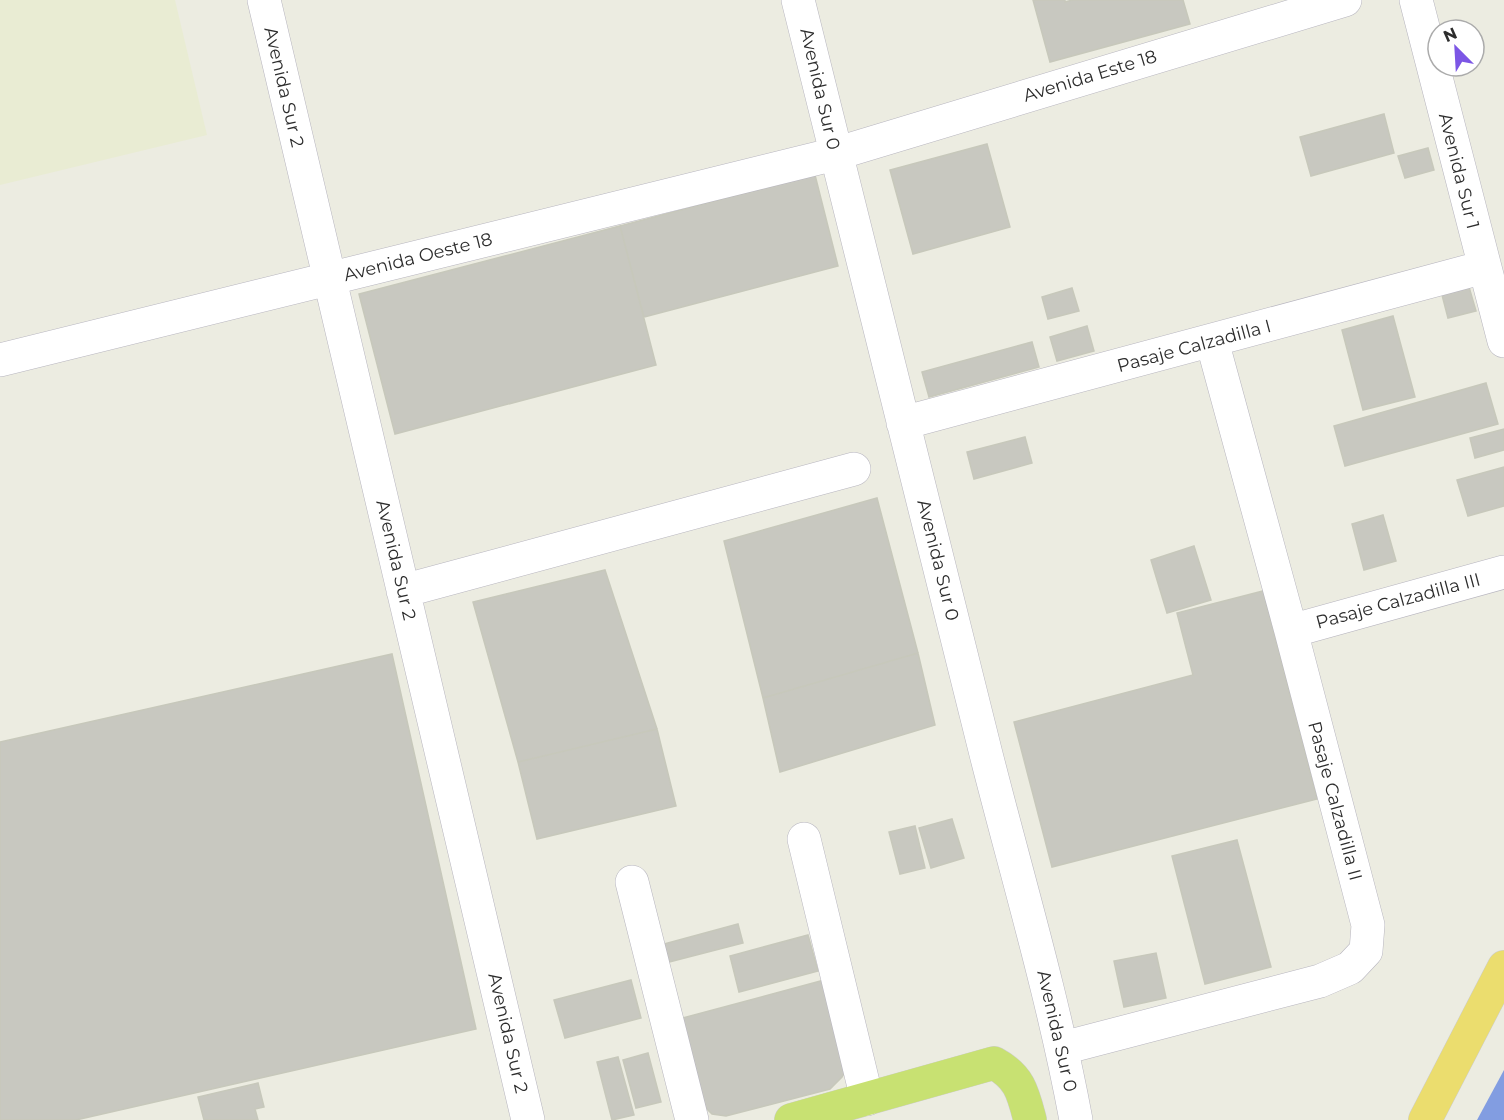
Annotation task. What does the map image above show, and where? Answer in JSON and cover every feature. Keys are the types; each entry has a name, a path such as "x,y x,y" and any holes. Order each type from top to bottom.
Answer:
{"highway":[{"path":"1425,1120 1504,967"}],"main road":[{"path":"791,1120 856,1108 994,1063 1009,1072 1023,1092 1030,1120"}],"street":[{"name":"Avenida Sur 2","path":"264,0 528,1120"},
{"name":"Avenida Sur 0","path":"798,0 997,795 1063,1048 1076,1120"},
{"name":"Avenida Este 18","path":"835,154 1345,0"},
{"name":"Avenida Sur 1","path":"1416,0 1504,341"},
{"name":"Avenida Oeste 18","path":"0,360 835,154"},
{"name":"Pasaje Calzadilla I","path":"903,423 1484,267"},
{"name":"Pasaje Calzadilla II","path":"1063,1048 1320,981 1350,968 1366,951 1368,926 1212,341"},
{"path":"403,591 854,469"},
{"name":"Pasaje Calzadilla III","path":"1291,631 1504,572"},
{"path":"804,839 856,1108"},
{"path":"632,882 692,1120"}],"shaded area":[{"path":"0,0 175,0 207,135 0,185"}],"water":[{"path":"1504,1070 1504,1120 1477,1120"}],"building":[{"path":"1033,0 1065,0 1065,2 1072,0 1183,0 1190,24 1050,62"},
{"path":"1384,114 1394,153 1311,176 1300,137"},
{"path":"987,144 1010,227 913,254 890,170"},
{"path":"1428,148 1434,170 1405,178 1398,156"},
{"path":"815,175 838,266 644,317 620,226"},
{"path":"620,226 656,365 395,434 359,294"},
{"path":"1469,287 1476,311 1448,318 1442,295"},
{"path":"1072,288 1079,311 1048,319 1042,297"},
{"path":"1393,316 1415,397 1363,410 1342,330"},
{"path":"1087,326 1094,351 1057,361 1050,337"},
{"path":"1032,342 1039,367 929,397 922,372"},
{"path":"1486,383 1498,424 1345,466 1334,426"},
{"path":"1504,429 1504,450 1475,458 1470,438"},
{"path":"1025,437 1032,463 974,479 967,452"},
{"path":"1504,467 1504,506 1468,516 1457,480"},
{"path":"877,498 918,653 763,698 724,541"},
{"path":"1383,515 1396,561 1364,570 1352,524"},
{"path":"1194,546 1211,600 1167,613 1151,560"},
{"path":"605,570 657,729 518,762 473,602"},
{"path":"1263,591 1317,799 1052,867 1014,722 1193,675 1177,613"},
{"path":"918,653 935,725 780,772 763,698"},
{"path":"392,654 476,1029 76,1120 0,1120 0,742"},
{"path":"657,729 676,806 537,839 518,762"},
{"path":"952,819 964,858 931,868 919,828"},
{"path":"915,826 925,868 900,874 889,832"},
{"path":"1237,840 1271,967 1205,984 1172,856"},
{"path":"738,924 743,943 669,962 664,944"},
{"path":"808,935 818,971 739,992 730,956"},
{"path":"1156,953 1166,998 1124,1007 1114,961"},
{"path":"828,979 850,1063 842,1077 830,1089 726,1116 712,1114 701,1103 679,1019"},
{"path":"631,980 641,1018 565,1038 554,1000"},
{"path":"648,1053 661,1102 636,1108 623,1060"},
{"path":"618,1057 634,1115 612,1120 597,1062"},
{"path":"258,1083 264,1107 255,1109 258,1120 204,1120 198,1097"}]}
